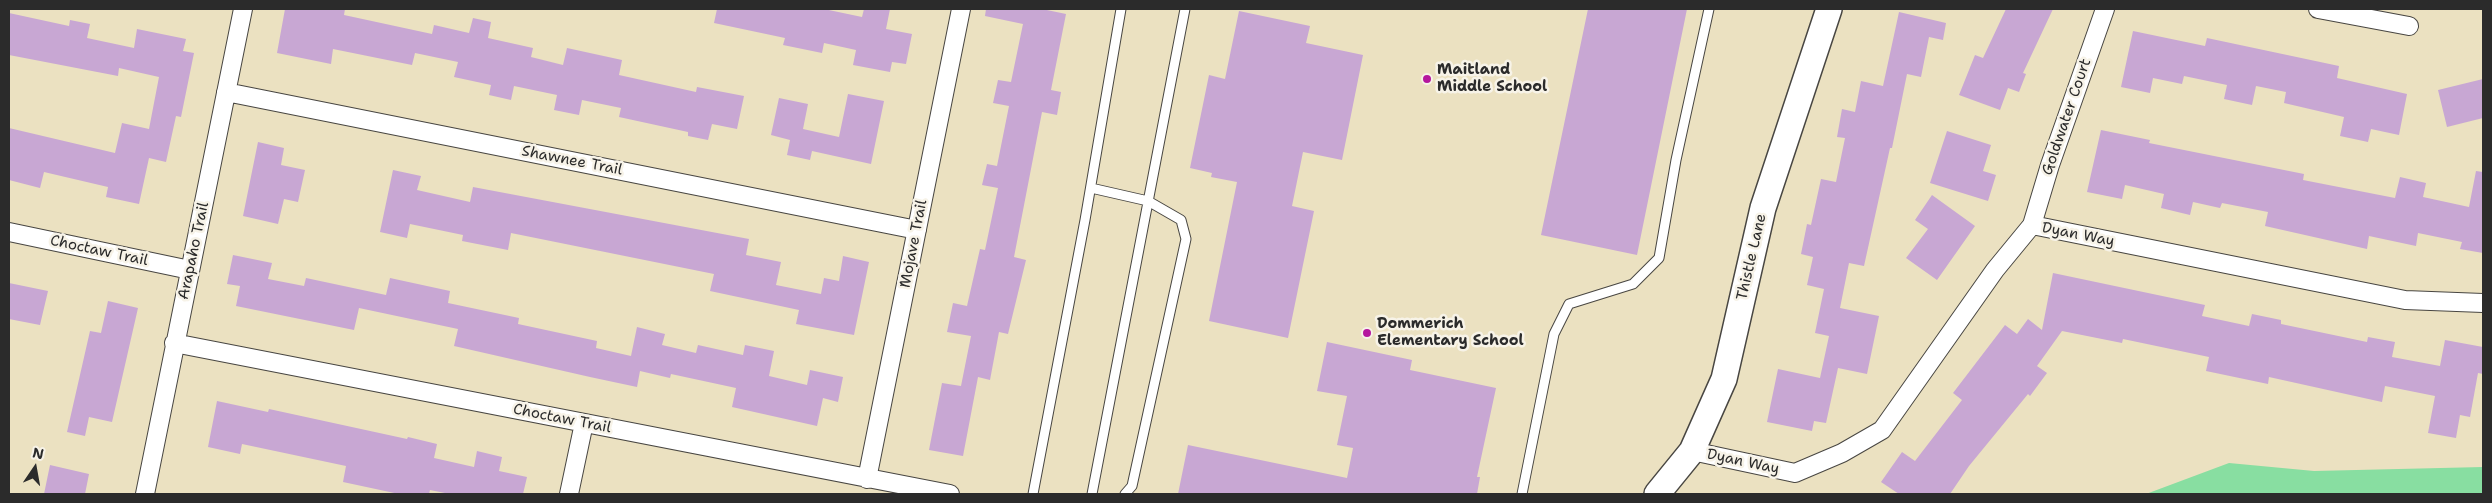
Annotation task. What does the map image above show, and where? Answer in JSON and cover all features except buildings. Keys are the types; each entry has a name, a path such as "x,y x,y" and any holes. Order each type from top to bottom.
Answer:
{"street":[{"name":"Arapaho Trail","path":"145,494 242,9"},
{"name":"Mojave Trail","path":"867,478 961,9"},
{"name":"Thistle Lane","path":"1657,494 1692,451 1724,379 1763,208 1829,9"},
{"name":"Goldwater Court","path":"2032,226 2050,165 2105,9"},
{"path":"2318,9 2409,26"},
{"name":"Shawnee Trail","path":"226,92 917,230"},
{"name":"Dyan Way","path":"1692,451 1795,473 1842,453 1882,430 1994,270 2032,226 2405,300 2483,303"},
{"name":"Choctaw Trail","path":"9,232 190,270"},
{"name":"Choctaw Trail","path":"174,344 950,494"},
{"path":"569,494 584,423"}],"lane":[{"path":"1032,494 1091,188 1121,9"},
{"path":"1092,494 1185,9"},
{"path":"1522,494 1554,334 1569,304 1633,284 1659,258 1676,160 1709,9"},
{"path":"1091,188 1148,201 1181,220 1186,239 1132,486 1126,494"}],"green space":[{"path":"2229,463 2314,471 2483,467 2483,494 2146,494"}],"place":[{"name":"Maitland Middle School","path":"1427,79"},
{"name":"Dommerich Elementary School","path":"1367,333"}]}
